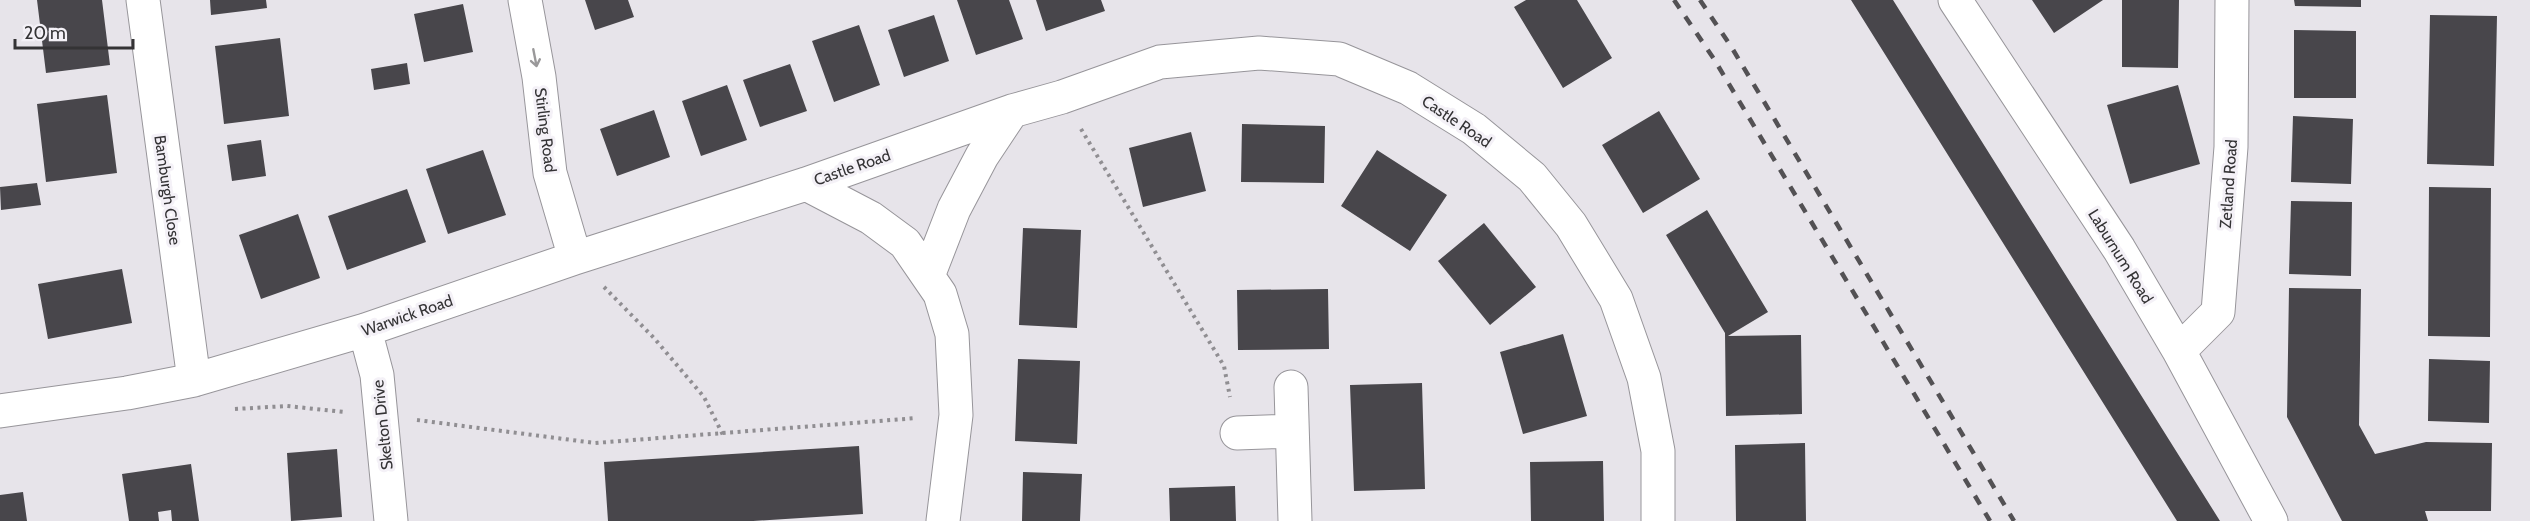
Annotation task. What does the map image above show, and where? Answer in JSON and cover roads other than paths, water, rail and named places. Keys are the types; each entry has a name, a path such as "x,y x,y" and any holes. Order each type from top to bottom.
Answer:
{"street":[{"name":"Bamburgh Close","path":"143,0 194,380"},
{"name":"Stirling Road","path":"525,0 539,77 550,172 575,258"},
{"name":"Laburnum Road","path":"1955,0 2119,249 2179,351 2271,521"},
{"name":"Zetland Road","path":"2179,351 2218,312 2231,147 2232,0"},
{"name":"Castle Road","path":"806,184 1012,111 1062,98 1160,62 1259,53 1340,59 1408,88 1474,129 1532,177 1571,225 1616,299 1644,378 1658,451 1658,521"},
{"path":"928,276 954,209 982,156 1012,111"},
{"name":"Warwick Road","path":"0,411 127,393 194,380 365,330 575,258 806,184"},
{"name":"Castle Road","path":"806,184 871,218 905,243 940,294 952,334 956,415 943,521"},
{"name":"Skelton Drive","path":"365,330 377,375 391,521"},
{"path":"1291,387 1295,521"},
{"path":"1237,433 1292,431"}],"railway":[{"path":"1674,0 1714,59 1990,521"},
{"path":"1700,0 1732,48 2014,521"}]}
